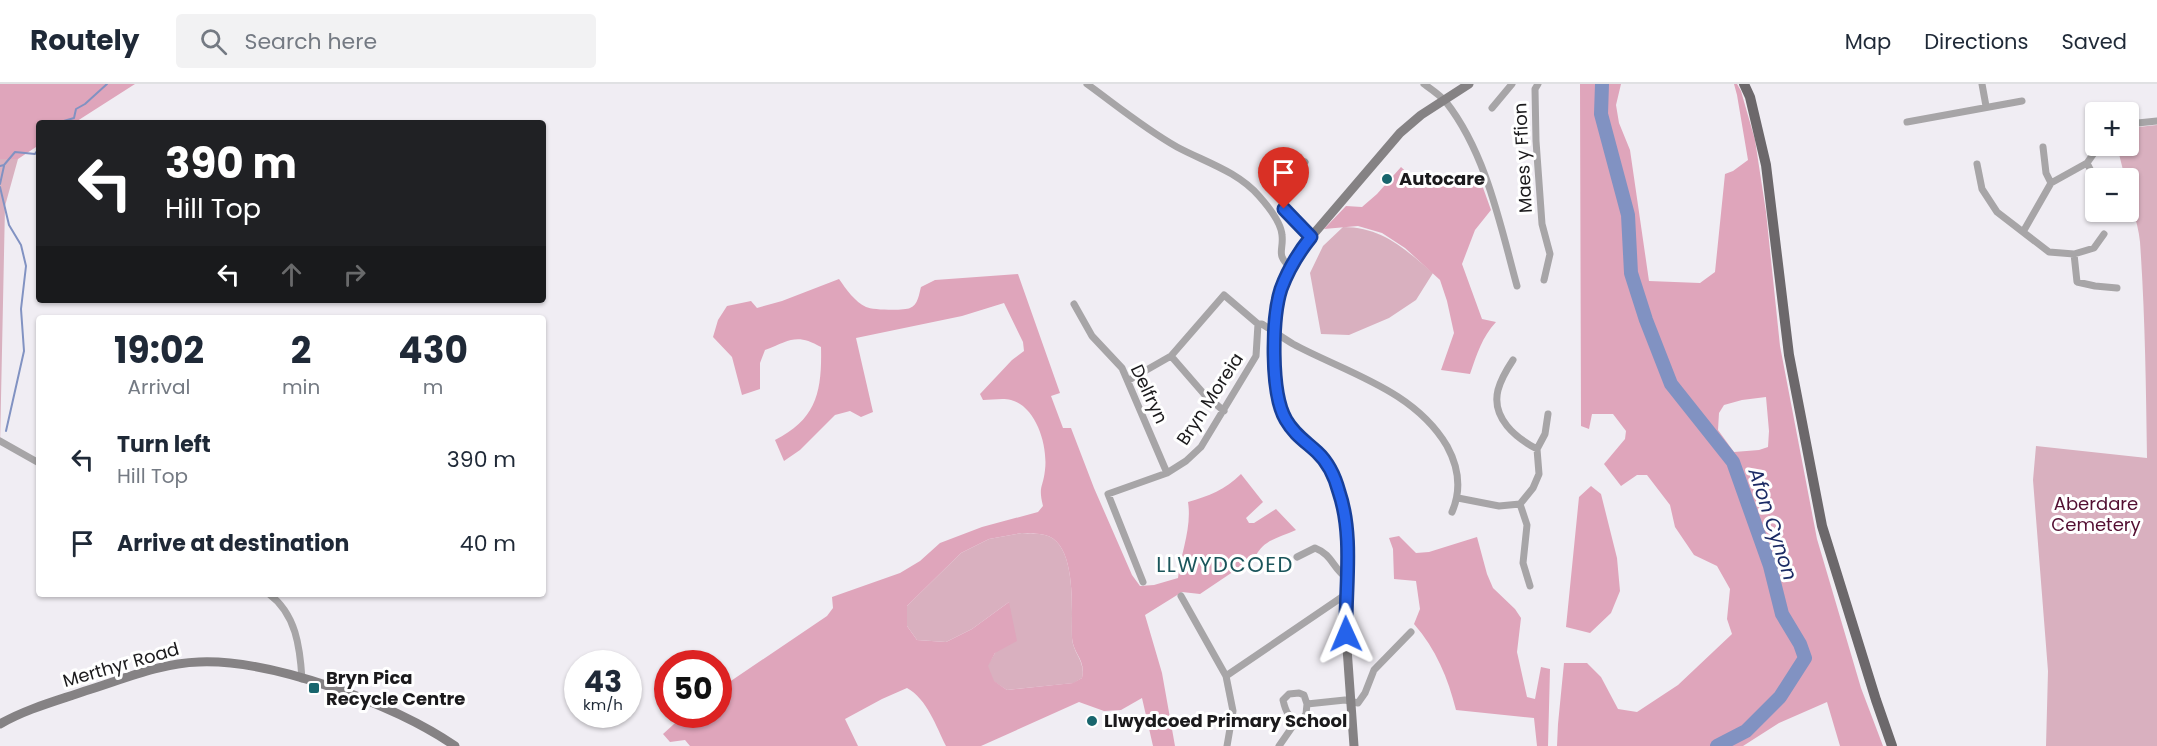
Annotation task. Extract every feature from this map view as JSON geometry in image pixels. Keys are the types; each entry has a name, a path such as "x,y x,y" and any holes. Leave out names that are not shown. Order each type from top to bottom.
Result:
{"main road":[{"path":"1354,746 1345,595 1346,531 1341,496 1333,472 1319,454 1297,436 1284,418 1274,364 1275,332 1281,290 1291,268 1311,237 1400,133 1421,115 1469,84"},
{"path":"1744,84 1750,97 1766,165 1789,355 1822,525 1892,746"},
{"name":"Merthyr Road","path":"0,724 49,703 159,668 194,662 228,663 302,679 380,705 407,717 455,746"}],"street":[{"path":"1087,84 1176,146 1241,178 1260,197 1279,225 1282,235 1282,261 1291,268"},
{"path":"1424,84 1444,100 1457,119 1482,167 1499,217 1516,286"},
{"name":"Maes y Ffion","path":"1492,108 1512,84"},
{"path":"1982,84 1986,106"},
{"name":"Maes y Ffion","path":"1534,86 1542,224 1550,254 1544,280"},
{"path":"1907,122 2022,101"},
{"path":"2139,123 2157,121"},
{"path":"2043,147 2046,173 2051,183"},
{"path":"2023,232 2051,183 2087,163 2092,156"},
{"path":"1305,162 1295,172 1284,209 1311,237"},
{"path":"2087,163 2090,168"},
{"path":"1977,164 1982,189 1997,212 2049,252 2074,254 2094,248 2104,234"},
{"path":"2074,254 2077,282 2117,288"},
{"path":"1129,380 1171,356 1224,295 1258,324 1263,324 1292,343 1395,394 1422,416 1439,433 1456,467 1459,482 1458,498 1452,512"},
{"name":"Delfryn","path":"1074,304 1092,336 1122,368 1129,380 1167,473"},
{"name":"Bryn Moreia","path":"1143,582 1108,494 1167,473 1186,461 1201,447 1256,356 1258,324"},
{"path":"1171,356 1204,394 1224,411"},
{"path":"1513,360 1497,391 1497,402 1510,432 1537,449"},
{"path":"1458,498 1499,506 1520,504 1536,482 1539,466 1537,449 1545,434 1548,414"},
{"path":"0,441 36,461"},
{"path":"1520,504 1527,525 1523,563 1530,586"},
{"path":"1297,557 1314,548 1324,552 1341,574 1347,578"},
{"path":"1226,676 1345,595"},
{"path":"1181,596 1226,676 1233,711 1227,746"},
{"path":"273,597 282,603 294,627 301,659 302,679"},
{"path":"1307,704 1345,700 1358,703 1365,693 1374,670 1411,632"},
{"path":"1299,693 1304,695 1307,704 1306,714 1302,720 1297,720 1292,719 1286,712 1283,700 1289,694 1299,693"},
{"path":"1279,746 1297,720"}],"green space":[{"name":"Aberdare Cemetery","path":"2157,125 2157,746 2046,746 2048,671 2033,480 2036,446 2147,458 2144,322 2140,242 2136,222 2139,222 2139,168 2122,168 2120,156 2139,156 2139,127"},
{"path":"0,159 18,159 5,206 0,447"},
{"path":"1343,227 1357,228 1381,235 1403,248 1433,273 1416,300 1389,318 1349,335 1321,334 1310,273 1323,246"},
{"path":"1022,533 1045,535 1056,541 1068,565 1072,597 1072,638 1083,672 1082,678 1074,683 1007,690 993,681 987,666 995,653 1009,602 972,629 946,642 917,640 907,626 907,606 961,553 989,539"}],"shaded area":[{"path":"0,84 135,84 79,120 36,120 36,147 18,159 0,159"},
{"path":"1580,84 1621,84 1616,105 1619,123 1630,150 1649,281 1700,283 1715,272 1725,174 1748,160 1734,84 1737,84 1755,140 1766,212 1780,346 1817,539 1861,688 1883,746 1840,746 1827,702 1779,723 1743,746 1557,746 1564,663 1587,663 1601,677 1618,709 1637,712 1678,685 1732,634 1727,619 1730,589 1717,566 1694,555 1675,527 1670,505 1647,475 1637,475 1621,486 1604,464 1625,439 1626,431 1613,414 1592,414 1589,429 1581,426","holes":["1766,397 1768,447 1734,452 1718,430 1719,413 1724,405"]},
{"path":"1401,167 1415,180 1431,179 1459,185 1481,182 1491,210 1475,230 1462,264 1482,319 1496,322 1483,340 1470,374 1441,370 1454,333 1440,280 1405,248 1382,233 1358,226 1324,229 1346,206 1362,207"},
{"path":"1018,274 1060,393 1051,396 1063,428 1071,428 1094,488 1132,575 1140,586 1154,585 1178,578 1187,531 1188,502 1216,492 1241,474 1263,502 1246,518 1249,523 1254,523 1276,509 1296,530 1267,543 1255,557 1200,594 1182,592 1145,615 1162,673 1175,746 1153,746 1142,698 1121,710 1104,711 1079,702 981,746 946,746 925,706 907,688 845,719 858,746 690,746 685,740 670,742 663,734 670,728 732,728 732,680 827,616 833,608 832,597 900,573 920,561 940,543 982,527 1038,512 1043,506 1041,491 1045,470 1045,450 1034,419 1020,404 1008,399 983,400 980,394 1012,360 1024,351 1023,342 1004,303 962,316 856,338 873,412 861,417 850,411 835,415 800,450 784,461 775,440 800,423 814,402 820,377 821,347 799,339 765,350 760,363 760,389 742,395 732,357 713,337 718,320 727,306 751,301 757,308 839,279 854,299 869,308 895,310 913,307 921,287 935,280","holes":["1022,533 1039,534 1056,541 1068,565 1072,597 1072,638 1081,661 1082,678 1073,683 1007,690 994,681 988,666 995,653 1017,641 1009,602 972,629 946,642 917,640 907,626 907,606 961,553 989,539"]},
{"path":"1591,486 1601,494 1617,558 1620,591 1611,613 1590,633 1566,627 1579,497"},
{"path":"1399,536 1416,553 1429,552 1477,537 1493,588 1521,618 1517,652 1527,697 1535,699 1541,667 1550,669 1548,746 1537,746 1534,718 1456,710 1440,664 1429,643 1414,624 1420,609 1416,581 1394,579 1393,549 1389,538"}],"waterway":[{"path":"67,120 74,118 76,109 107,84"},
{"name":"Afon Cynon","path":"1602,84 1601,114 1628,215 1631,273 1646,320 1671,384 1733,462 1770,566 1782,614 1800,644 1805,658 1780,697 1746,731 1717,746"},
{"path":"0,166 4,165 15,152 36,152"},
{"path":"0,184 4,166"},
{"path":"0,187 9,225 21,245 26,266 21,309 24,351 6,431"}],"place":[{"name":"Autocare","path":"1387,179"},
{"name":"Bryn Pica Recycle Centre","path":"314,688"},
{"name":"Llwydcoed Primary School","path":"1092,721"}],"district":[{"name":"LLWYDCOED","path":"1225,565"}],"route":[{"path":"1284,209 1311,237 1291,268 1281,290 1276,320 1274,364 1284,418 1297,436 1319,454 1333,472 1341,496 1346,531 1346,634"}]}
